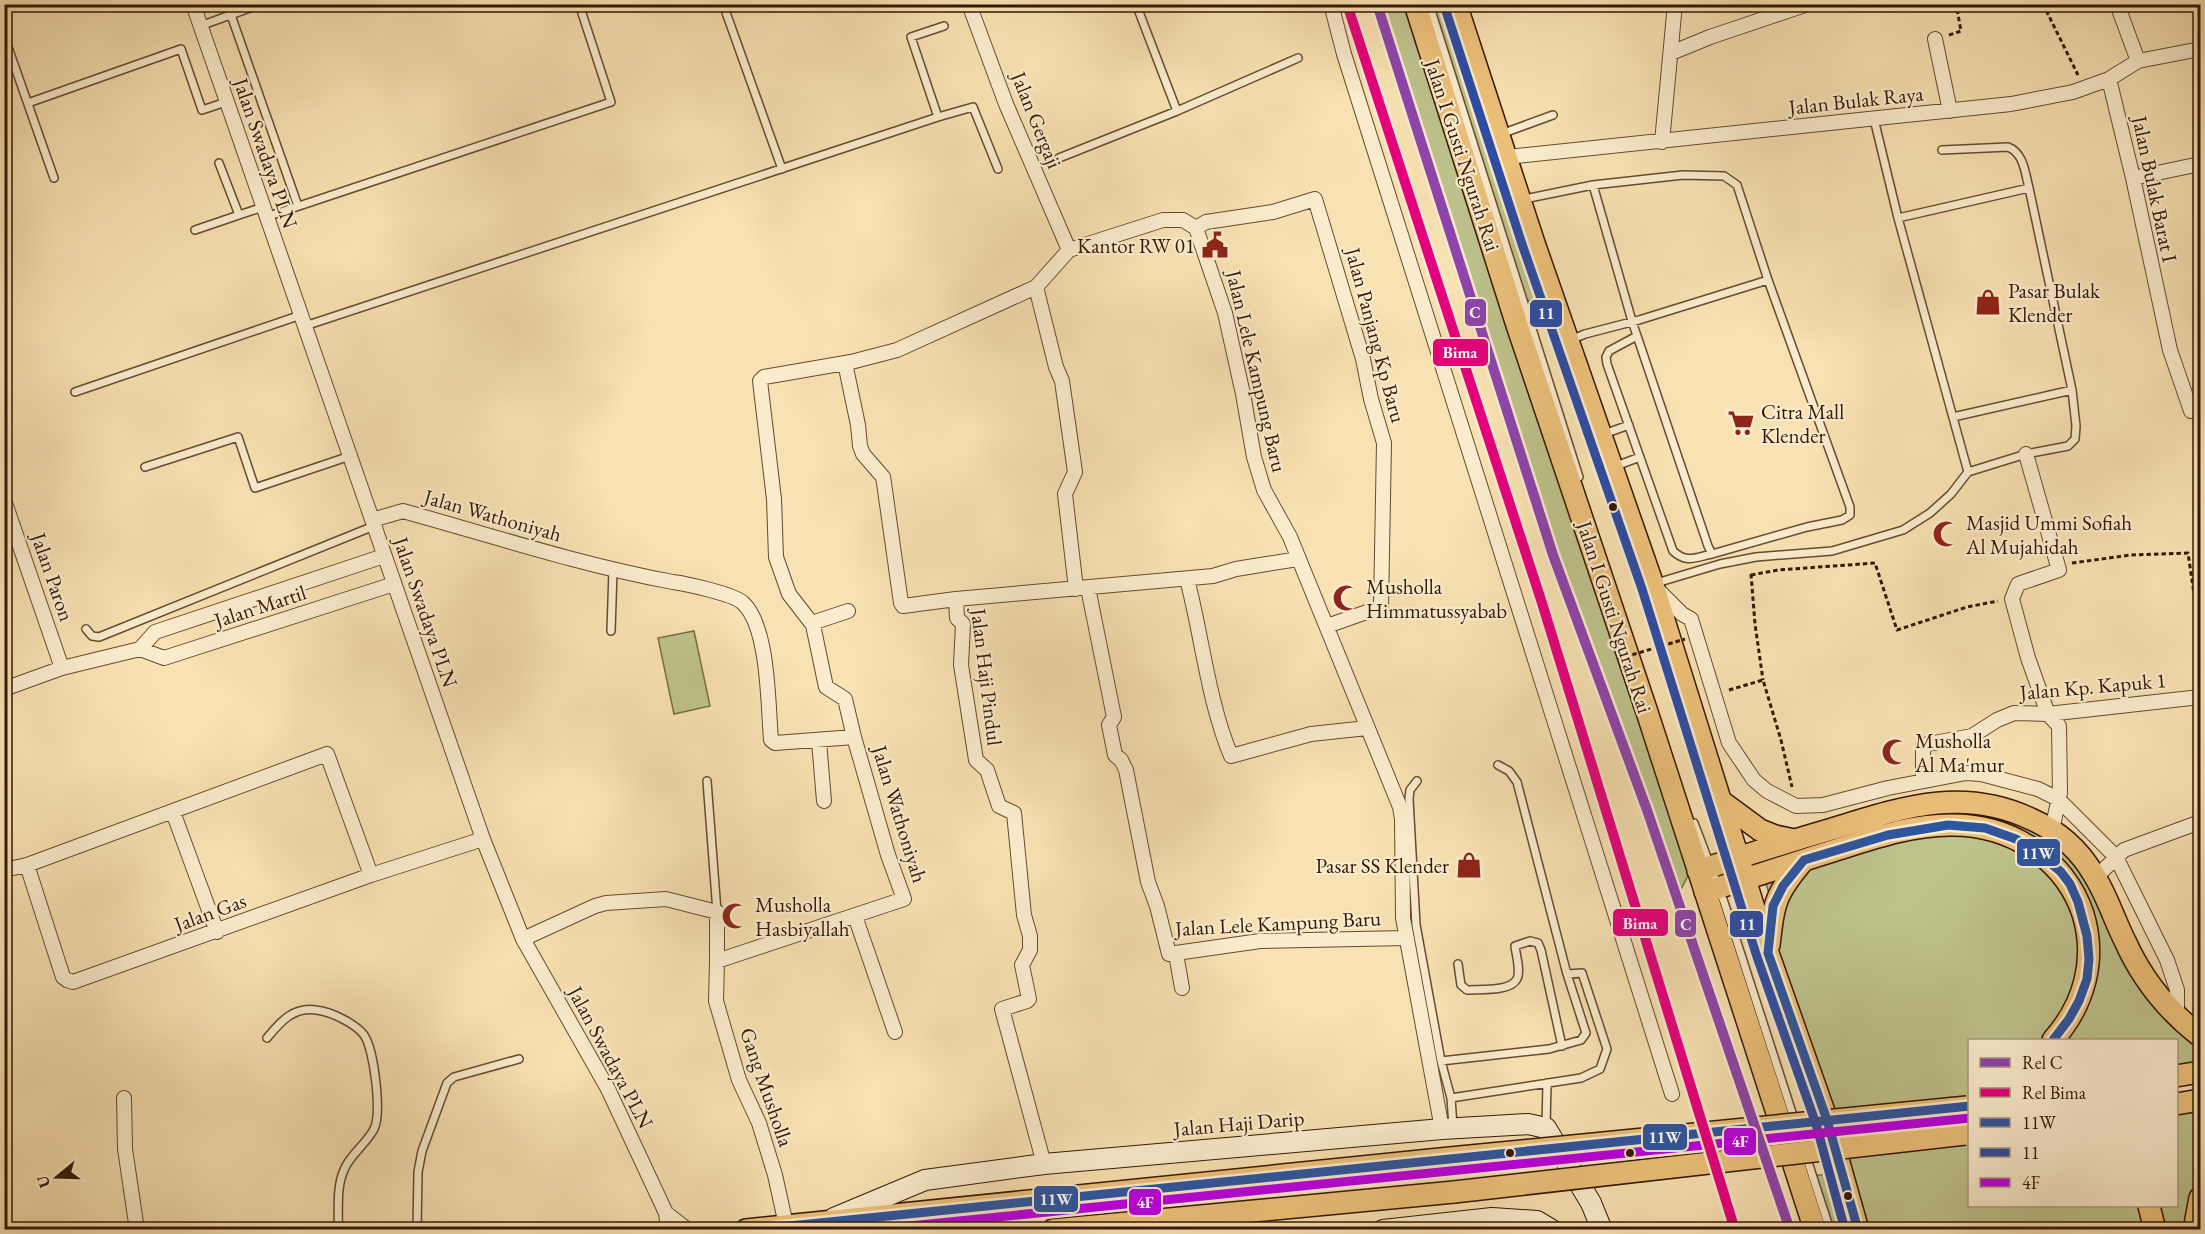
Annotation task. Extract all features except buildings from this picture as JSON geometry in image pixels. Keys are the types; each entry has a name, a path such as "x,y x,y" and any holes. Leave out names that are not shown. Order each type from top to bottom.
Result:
{"main road":[{"name":"Jalan I Gusti Ngurah Rai","path":"1415,4 1516,322 1712,890 1815,1230"},
{"name":"Jalan I Gusti Ngurah Rai","path":"1456,4 1569,341 1613,466 1658,583 1768,953 1827,1120 1858,1230"},
{"path":"1704,869 1896,810 1946,801 1976,802 2008,809 2052,830 2081,854 2096,878 2132,956 2151,986 2177,1017 2200,1036"},
{"path":"1722,802 1760,830 1795,840"},
{"path":"1712,890 1888,835 1948,825 1985,828 2016,839 2036,850 2061,872 2078,902 2087,936 2089,959 2087,979 2079,1001 2054,1039"},
{"path":"1768,953 1773,906 1783,886 1804,860"},
{"path":"2178,1076 2200,1072"},
{"path":"2178,1104 2200,1100"},
{"path":"746,1230 1968,1107"},
{"name":"Jalan Haji Darip","path":"829,1220 925,1180 1044,1164 1448,1129 1528,1124 1546,1128"},
{"path":"1546,1128 1591,1203 1602,1230"},
{"path":"1053,1230 1454,1192 1967,1134"},
{"path":"2194,1230 2200,1198"},
{"path":"2149,1207 2155,1230"},
{"path":"1383,1230 1492,1218 1537,1221 1552,1230"}],"street":[{"name":"Jalan Swadaya PLN","path":"193,4 483,839 523,939 608,1089 666,1214 668,1230"},
{"name":"Jalan Gergaji","path":"969,4 1006,104 1069,250"},
{"path":"1330,4 1672,1094"},
{"path":"1662,142 1675,4"},
{"path":"1671,53 1710,37 1808,4"},
{"path":"2117,4 2138,61"},
{"path":"1935,39 1950,111"},
{"name":"Jalan Bulak Raya","path":"1507,157 2012,104 2084,88 2109,79 2138,61 2200,49"},
{"name":"Jalan Bulak Barat I","path":"2109,79 2133,178 2169,350 2191,411"},
{"path":"2133,178 2200,164"},
{"name":"Jalan Panjang Kp Baru","path":"1196,228 1206,222 1273,212 1315,200 1363,359 1371,399 1384,443 1381,608 1327,626"},
{"path":"854,737 845,699 826,687 812,623 789,594 776,557 774,499 759,384 764,377 845,363 897,350 1036,287 1069,250 1163,220 1183,220 1196,228"},
{"name":"Jalan Lele Kampung Baru","path":"1196,228 1225,313 1258,473 1264,490 1290,537 1400,807 1403,918 1448,1129"},
{"name":"Jalan Lele Kampung Baru","path":"1036,287 1056,367 1062,381 1076,472 1065,494 1082,589 1114,717 1109,725 1114,750 1126,770 1148,882 1157,906 1169,954 1260,941 1407,938"},
{"name":"Jalan Haji Pindul","path":"845,363 862,450 883,477 901,603 903,606 956,599 957,618 963,624 960,659 976,760 987,770 999,806 1014,813 1024,915 1030,936 1030,950 1022,965 1029,999 1002,1009 1044,1164"},
{"path":"2026,454 2059,570 2018,584 2012,599 2028,658 2048,714 2059,726 2058,799 2052,830"},
{"name":"Jalan Paron","path":"4,500 62,668"},
{"name":"Jalan Wathoniyah","path":"373,523 403,511 614,571 693,585 743,602 761,640 771,705 771,740 774,743 854,737 888,855 904,898 717,961"},
{"name":"Jalan Martil","path":"140,650 156,632 384,556"},
{"path":"956,599 1213,576 1236,569 1298,558"},
{"path":"1187,579 1217,712 1231,756 1311,734 1367,728"},
{"path":"1658,583 1682,614 1691,620 1728,743 1754,780 1767,791 1796,806 1822,805 1923,780 1966,773 1981,774 2038,789 2058,799 2116,857 2168,960 2177,990 2177,1017"},
{"name":"Jalan Martil","path":"4,688 62,668 140,650 165,658 394,584"},
{"path":"812,623 848,611"},
{"name":"Jalan Kp. Kapuk 1","path":"1923,780 1923,745 1972,736 1997,720 2014,713 2048,714 2200,697"},
{"path":"819,741 824,801"},
{"path":"4,870 27,865 327,754 371,875"},
{"path":"1888,788 1896,810"},
{"path":"173,812 217,932"},
{"path":"2096,878 2124,850 2200,822"},
{"path":"2200,827 2200,836"},
{"name":"Jalan Gas","path":"27,865 60,970 67,980 73,982 371,875 483,839"},
{"path":"523,939 606,903 666,899 717,912 717,961"},
{"path":"855,916 895,1032"},
{"path":"1176,954 1182,988"},
{"name":"Gang Musholla","path":"717,961 716,1001 739,1080 759,1123 786,1225"},
{"path":"124,1098 125,1149 137,1230"},
{"name":"Jalan Swadaya PLN","path":"666,1214 688,1230"}],"lane":[{"path":"200,26 261,4"},
{"path":"195,230 239,215 298,206 612,102 579,4"},
{"path":"723,4 782,169"},
{"path":"1136,4 1177,111"},
{"path":"1429,4 1580,480"},
{"path":"231,15 298,206"},
{"path":"938,117 911,37 944,26"},
{"path":"4,36 54,178"},
{"path":"28,103 181,49 202,110 226,102"},
{"path":"1059,158 1177,111 1298,58"},
{"path":"75,392 973,107 998,170"},
{"path":"1499,135 1553,116"},
{"path":"1874,119 1898,218 1968,472"},
{"path":"1658,583 1712,566 1748,558 1832,551 1903,530 1930,513 1951,494 1968,472 2026,454 2068,446 2075,440 2076,426 2072,390 2030,188 2020,156 2008,147 1942,150"},
{"path":"219,163 239,215"},
{"path":"1520,200 1593,185 1683,175 1724,176 1737,185 1768,280 1850,507 1850,516 1712,554 1686,560 1680,558 1673,551 1606,357 1609,351 1637,336"},
{"path":"1593,185 1632,321 1712,554"},
{"path":"1898,218 2030,188"},
{"path":"1569,341 1585,334 1768,280"},
{"path":"1953,417 2072,390"},
{"path":"1602,434 1629,425"},
{"path":"145,467 238,437 255,488 350,456"},
{"path":"1613,466 1640,457"},
{"path":"86,629 92,636 99,637 373,523"},
{"path":"611,631 614,571"},
{"path":"1441,1061 1562,1046 1581,1040 1586,1033 1567,974 1517,782 1509,771 1498,765"},
{"path":"707,781 717,912"},
{"path":"1417,781 1410,790 1409,799 1416,925 1441,1061 1451,1098 1448,1129"},
{"path":"1690,811 1704,869"},
{"path":"1712,890 1830,1230"},
{"path":"1458,964 1461,985 1467,990 1506,987 1516,981 1518,976 1515,946 1530,941 1538,943 1542,950 1562,1046"},
{"path":"1451,1098 1581,1078 1600,1069 1607,1049 1582,973 1567,974"},
{"path":"267,1038 283,1018 302,1009 319,1010 356,1026 366,1038 378,1093 375,1128 344,1169 338,1230"},
{"path":"417,1230 418,1172 422,1151 447,1083 453,1077 519,1059"},
{"path":"1546,1128 1547,1083"}],"path":[{"path":"1935,39 1961,32 1956,4"},
{"path":"2043,4 2084,88"},
{"path":"2059,570 2080,561 2131,555 2188,554 2200,635"},
{"path":"1748,558 1763,680 1781,740 1796,806"},
{"path":"1751,575 1778,570 1875,563 1897,630 1967,607 2012,599"},
{"path":"1618,659 1685,639"},
{"path":"1713,694 1763,680"}],"green space":[{"path":"1378,5 1415,5 1635,712 1646,709 1695,862 1677,897 1595,667 1482,334"},
{"path":"1429,5 1456,5 1552,294 1524,302"},
{"path":"694,631 710,706 674,714 658,638"},
{"path":"1946,801 2061,836 2117,924 2200,1036 2200,1072 2178,1076 2178,1039 1968,1039 1968,1106 1827,1120 1768,953 1771,900 1756,851"},
{"path":"2200,1100 2200,1198 2194,1229 1830,1229 1812,1176 1842,1172 1835,1149 1968,1133 1968,1207 2178,1207 2178,1104"}],"rail line":[{"name":"Bima","path":"1347,4 1542,603 1735,1230"},
{"name":"C","path":"1377,4 1553,555 1647,810 1790,1230"}],"transit line":[{"name":"11","path":"1445,8 1523,247 1642,589 1757,957 1816,1124 1845,1230"},
{"name":"11W","path":"1858,1230 1827,1120 1768,953 1773,906 1783,886 1804,860 1888,835 1948,825 1985,828 2016,839 2035,850 2061,872 2070,884 2078,902 2087,936 2089,959 2087,979 2079,1001 2054,1039"},
{"name":"11W","path":"751,1230 1968,1106"},
{"name":"4F","path":"870,1230 1968,1118"}],"place":[{"name":"Kantor RW 01","path":"1215,245"},
{"name":"Pasar Bulak Klender","path":"1988,302"},
{"name":"Citra Mall Klender","path":"1741,423"},
{"name":"Masjid Ummi Sofiah Al Mujahidah","path":"1946,534"},
{"name":"Musholla Himmatussyabab","path":"1346,598"},
{"name":"Musholla Al Ma'mur","path":"1895,752"},
{"name":"Pasar SS Klender","path":"1469,865"},
{"name":"Musholla Hasbiyallah","path":"735,916"}]}
